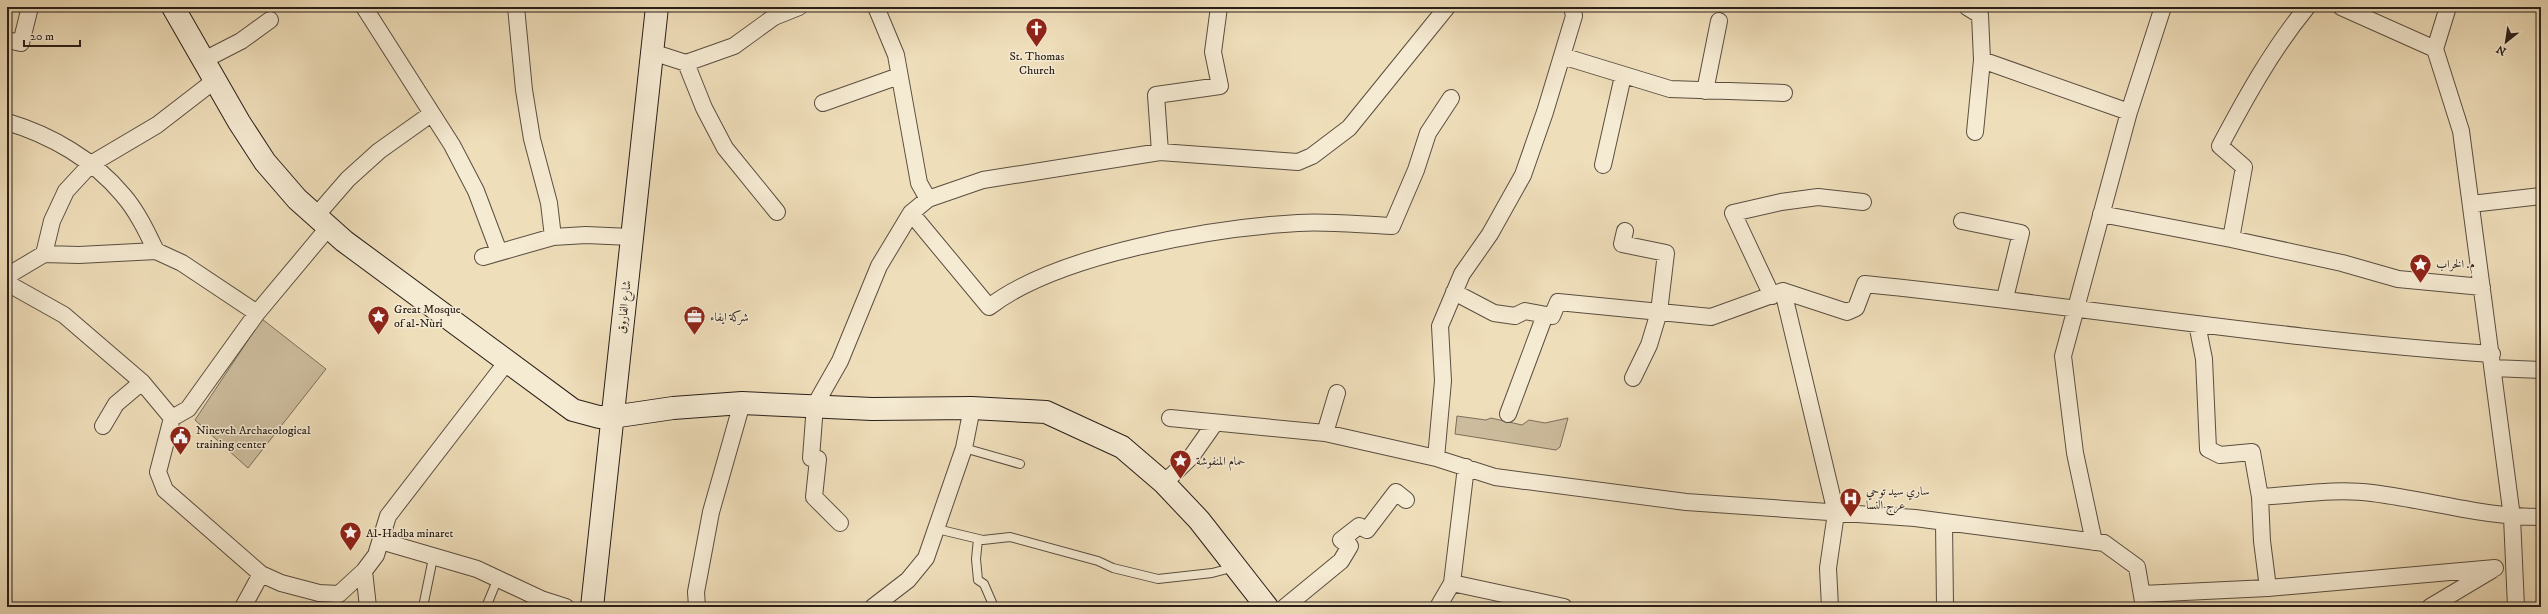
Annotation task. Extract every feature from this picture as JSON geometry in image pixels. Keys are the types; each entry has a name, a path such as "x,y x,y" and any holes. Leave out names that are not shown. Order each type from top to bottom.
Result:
{"main road":[{"path":"173,7 202,61 265,162 321,222 506,363 573,410 599,417 612,417 672,408 742,403 815,405 872,409 972,408 1046,412 1122,447 1164,483 1199,520 1268,607"},
{"name":"شارع الفاروق","path":"592,607 657,7"}],"street":[{"path":"7,40 21,43 30,7"},
{"path":"364,7 452,145 476,191 499,252"},
{"path":"516,7 524,90 532,139 546,190 553,237"},
{"path":"652,52 686,64 734,46 774,17 799,7"},
{"path":"876,7 896,54 919,183 928,199"},
{"path":"1160,152 1156,95 1220,86 1212,52 1219,7"},
{"path":"840,523 814,497 818,459 811,458 815,405 840,361 871,280 911,213 928,199 983,180 1160,152 1298,162 1312,156 1349,128 1447,7"},
{"path":"1436,458 1443,381 1440,326 1454,292 1490,234 1523,175 1574,16 1572,7"},
{"path":"1967,7 1980,15 1982,60 1975,132"},
{"path":"2094,542 2075,453 2063,356 2129,112 2163,7"},
{"path":"2232,239 2244,167 2220,146 2246,96 2284,35 2307,7"},
{"path":"2341,7 2435,49"},
{"path":"2448,7 2435,49 2460,131 2471,204 2512,517 2516,607"},
{"path":"202,61 241,40 270,20"},
{"path":"1705,90 1719,21"},
{"path":"1562,56 1623,76 1670,89 1784,93"},
{"path":"1982,60 2129,112"},
{"path":"686,64 704,108 725,148 777,212"},
{"path":"823,103 899,76"},
{"path":"1603,165 1623,76"},
{"path":"44,254 52,221 66,191 91,164 157,125 214,81"},
{"path":"911,213 989,307 1007,293 1036,279 1143,246 1233,230 1299,223 1392,226 1416,170 1428,133 1451,98"},
{"path":"431,114 379,150 348,179 321,222 188,409 172,418 158,472 165,490 261,574 281,583 319,593 339,594 364,571 376,555 388,516 506,363"},
{"path":"7,122 44,136 91,164 124,196 156,251"},
{"path":"2471,204 2541,196"},
{"path":"1830,607 1828,568 1836,513 1777,293 1733,213 1781,202 1818,197 1863,202"},
{"path":"2101,214 2232,239 2342,263 2398,279 2482,287"},
{"path":"1962,222 2021,233 2005,298"},
{"path":"1625,231 1622,244 1666,253 1658,312 1649,345 1633,378"},
{"path":"483,256 553,237 586,235 631,237"},
{"path":"7,276 44,254 79,255 156,251 182,263 257,313"},
{"path":"7,283 64,315 142,382 172,418"},
{"path":"1454,292 1494,313 1515,316 1525,311 1552,316 1558,302 1710,317 1777,293 1848,312 1856,308 1861,290 1865,284 2005,298 2197,324 2421,349 2541,370"},
{"path":"1508,414 1545,315"},
{"path":"2197,324 2204,359 2208,448 2220,455 2252,452 2260,497 2262,541 2268,588"},
{"path":"103,426 116,404 142,382"},
{"path":"1325,433 1337,393"},
{"path":"697,607 696,592 711,512 742,403"},
{"path":"873,607 908,580 926,558 937,530 938,518 964,448 972,408"},
{"path":"1170,418 1325,433 1436,458 1495,477 1686,502 1944,522 2104,543 2138,567 2143,600 2495,568"},
{"path":"1164,483 1191,457 1215,423"},
{"path":"1438,607 1452,583 1466,467"},
{"path":"1285,607 1342,561 1350,546 1341,540 1359,526 1367,530 1396,492 1406,500"},
{"path":"2260,497 2370,493 2512,517 2541,517"},
{"path":"1944,522 1945,607"},
{"path":"381,541 434,558 477,569 541,599 566,607"},
{"path":"2434,606 2495,568 2515,558"},
{"path":"364,571 368,607"},
{"path":"243,607 261,574"},
{"path":"1452,583 1564,607"}],"lane":[{"path":"964,448 1020,464"},
{"path":"937,530 978,539 1010,537 1098,561 1113,568 1158,579 1212,574 1237,567"},
{"path":"978,539 976,559 978,580 984,584 994,607"},
{"path":"423,607 434,558"},
{"path":"486,607 498,578"}],"shaded area":[{"path":"262,319 326,369 248,468 195,420"},
{"path":"1457,416 1486,420 1491,418 1522,425 1529,420 1545,423 1568,418 1560,447 1556,450 1455,434"}],"place":[{"name":"St. Thomas Church","path":"1037,48"},
{"name":"م. الخراب","path":"2420,284"},
{"name":"Great Mosque of al-Nuri","path":"378,336"},
{"name":"شركة ايفاء","path":"695,336"},
{"name":"Nineveh Archaeological training center","path":"181,456"},
{"name":"حمام المنفوشة","path":"1180,480"},
{"name":"ساري سيد توحي عرج النسا","path":"1850,518"},
{"name":"Al-Hadba minaret","path":"350,552"}]}
